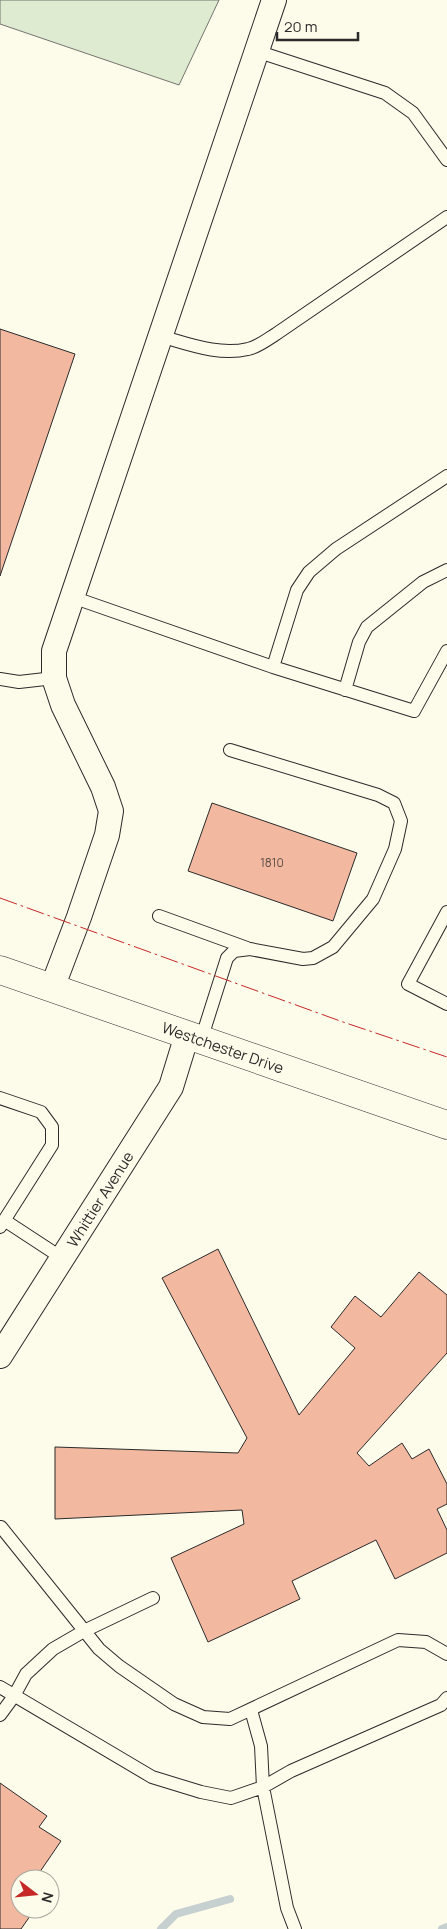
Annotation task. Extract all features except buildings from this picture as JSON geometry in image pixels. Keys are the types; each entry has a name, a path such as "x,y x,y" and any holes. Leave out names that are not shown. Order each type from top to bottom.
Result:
{"main road":[{"name":"Westchester Drive","path":"0,970 447,1125"}],"street":[{"path":"52,988 80,917 107,834 111,811 103,787 63,705 54,678 54,651 274,0"},
{"name":"Whittier Avenue","path":"0,1356 171,1087 194,1037"}],"lane":[{"path":"256,52 385,93 413,114 447,160"},
{"path":"160,336 210,349 229,351 250,349 276,334 447,217"},
{"path":"273,667 297,590 308,572 336,549 447,476"},
{"path":"345,690 359,642 367,627 423,582 447,570"},
{"path":"72,597 273,667 414,712 447,651"},
{"path":"0,679 19,682 54,678"},
{"path":"159,916 250,948 303,959 314,958 333,947 373,899 395,849 400,821 394,803 378,795 230,750"},
{"path":"447,912 408,984 447,1004"},
{"path":"194,1037 227,958 234,950 250,948"},
{"path":"0,1098 40,1112 52,1127 52,1145 2,1223 62,1258"},
{"path":"1,1527 99,1649 119,1666 174,1704 203,1717 230,1719 398,1640 426,1642 447,1654"},
{"path":"0,1715 14,1696 26,1674 53,1649 84,1631 153,1598"},
{"path":"0,1687 152,1776 201,1792 231,1798 263,1787 291,1771 441,1705 447,1698"},
{"path":"251,1710 261,1746 263,1787 288,1908 295,1929"}],"green space":[{"path":"0,0 219,0 179,85 0,24"}],"waterway":[{"path":"161,1929 176,1914 230,1899"},
{"path":"442,1929 447,1927"}],"power":[{"path":"0,898 343,1022 447,1057"}]}
